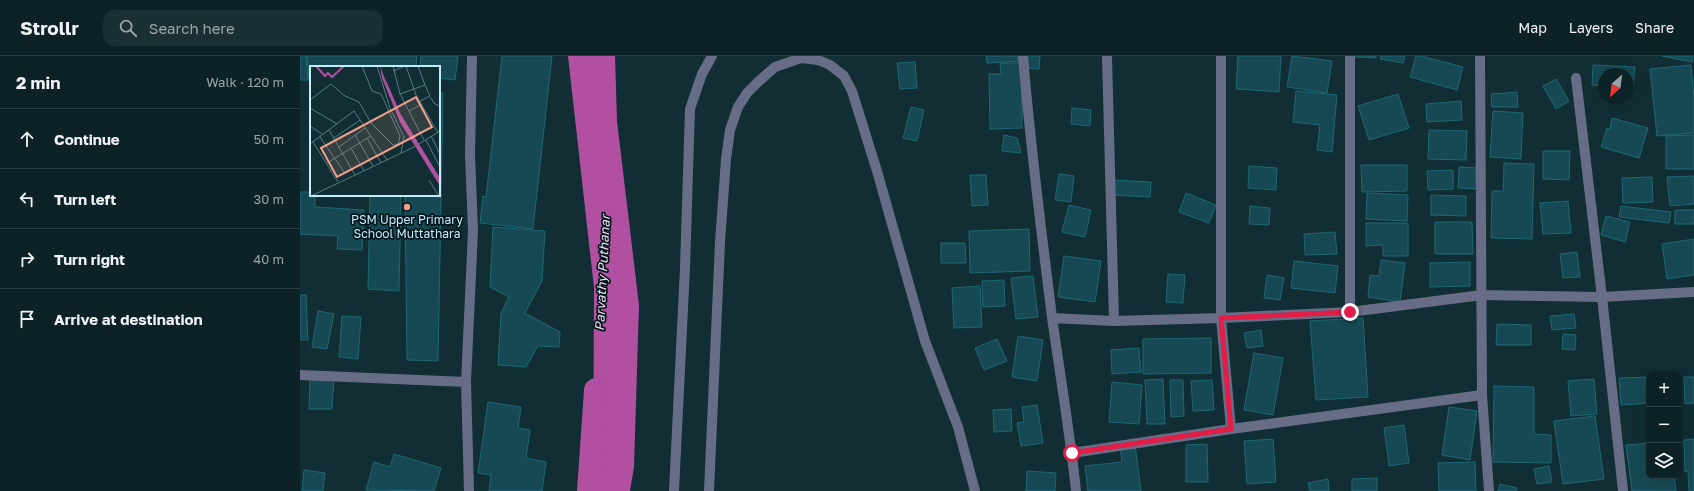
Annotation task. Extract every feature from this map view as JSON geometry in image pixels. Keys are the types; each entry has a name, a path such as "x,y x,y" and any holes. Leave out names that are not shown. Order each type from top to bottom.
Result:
{"street":[{"path":"469,491 466,382 473,231 470,154 472,56"},
{"path":"674,491 690,109 702,74 712,56"},
{"path":"1023,56 1029,132 1052,318 1072,453 1076,491"},
{"path":"1107,56 1114,322"},
{"path":"1221,56 1221,318 1231,429"},
{"path":"1350,56 1350,312"},
{"path":"1480,56 1482,395 1490,491"},
{"path":"709,491 721,235 726,158 730,130 738,107 747,93 775,67 801,58 818,60 834,67 844,76 852,91 877,171 925,341 958,427 975,491"},
{"path":"1576,78 1623,491"},
{"path":"1052,318 1114,322 1221,318 1350,312 1482,295 1602,297 1694,292"},
{"path":"300,375 466,382"},
{"path":"1072,453 1231,429 1482,395"}],"water":[{"path":"568,56 615,56 617,121 639,305 634,467 630,491 593,491 594,288"}],"building":[{"path":"300,56 306,56 308,80 300,80"},
{"path":"307,56 417,56 416,66 310,66 309,81"},
{"path":"421,56 458,56 455,80 440,78 440,66 420,66"},
{"path":"502,56 552,56 533,229 480,223 483,196 486,197"},
{"path":"986,56 1018,56 1018,61 987,63"},
{"path":"1028,56 1040,56 1039,69 1027,68"},
{"path":"1238,56 1281,56 1279,92 1236,89"},
{"path":"1292,56 1332,61 1327,93 1287,87"},
{"path":"1376,56 1376,58 1355,57"},
{"path":"1381,56 1405,56 1403,63 1380,59"},
{"path":"1416,56 1463,67 1457,90 1410,77"},
{"path":"1662,56 1693,56 1692,62"},
{"path":"915,62 917,88 900,89 897,63"},
{"path":"1000,63 1022,63 1022,128 990,129 989,74 1001,74"},
{"path":"1593,65 1635,67 1634,78 1634,68 1598,68 1598,86 1592,85"},
{"path":"1691,65 1694,98 1694,133 1657,136 1650,69"},
{"path":"1556,79 1569,101 1556,109 1543,86"},
{"path":"1296,91 1337,95 1332,152 1317,150 1320,125 1293,122"},
{"path":"1517,92 1518,107 1492,107 1491,94"},
{"path":"440,93 443,93 438,361 407,360 405,196 440,196"},
{"path":"1398,94 1409,128 1369,140 1358,106"},
{"path":"1461,101 1462,120 1427,122 1426,104"},
{"path":"911,107 924,110 917,141 903,138"},
{"path":"1072,108 1091,110 1090,126 1071,124"},
{"path":"1493,111 1523,113 1521,159 1490,157"},
{"path":"1612,118 1648,128 1639,158 1601,147 1607,128 1610,129"},
{"path":"1429,130 1467,131 1466,160 1428,159"},
{"path":"1004,135 1017,138 1021,153 1002,151"},
{"path":"1694,135 1694,169 1666,169 1666,136"},
{"path":"1543,151 1570,151 1569,180 1543,179"},
{"path":"1504,163 1534,164 1532,239 1491,238 1492,191 1503,191"},
{"path":"1361,165 1407,165 1407,191 1362,192"},
{"path":"1249,166 1277,168 1276,190 1248,188"},
{"path":"1459,167 1478,168 1477,189 1458,188"},
{"path":"1453,170 1453,189 1428,190 1427,171"},
{"path":"1059,174 1074,176 1071,202 1055,200"},
{"path":"970,175 986,175 988,205 972,206"},
{"path":"1694,176 1694,204 1670,206 1667,177"},
{"path":"1652,177 1653,202 1623,203 1622,178"},
{"path":"1112,180 1151,182 1150,197 1112,195"},
{"path":"300,192 310,192 310,196 315,196 315,207 364,210 362,250 337,249 338,236 300,234"},
{"path":"1186,193 1216,205 1209,223 1179,212"},
{"path":"1367,193 1408,195 1407,221 1366,219"},
{"path":"1431,195 1466,196 1466,216 1431,215"},
{"path":"370,196 401,196 399,291 368,289"},
{"path":"1568,201 1571,233 1543,234 1540,203"},
{"path":"1069,205 1091,210 1085,237 1062,232"},
{"path":"1250,206 1270,208 1269,225 1249,224"},
{"path":"1621,206 1671,212 1669,223 1619,217"},
{"path":"1675,210 1694,210 1694,224 1675,224"},
{"path":"1606,216 1630,222 1625,242 1601,235"},
{"path":"1435,222 1472,222 1473,254 1435,254"},
{"path":"1366,223 1408,223 1408,256 1383,256 1383,245 1366,246"},
{"path":"493,227 545,231 542,281 525,313 560,332 559,347 538,346 526,367 498,365 501,313 509,297 490,287"},
{"path":"1029,229 1030,271 970,273 969,231"},
{"path":"1335,232 1337,254 1305,255 1304,234"},
{"path":"1694,239 1694,275 1667,279 1662,244"},
{"path":"941,243 965,243 966,263 941,263"},
{"path":"1577,252 1580,277 1563,278 1560,254"},
{"path":"1064,256 1101,261 1095,302 1058,297"},
{"path":"1381,260 1405,263 1400,302 1368,297 1370,275 1379,276"},
{"path":"1294,261 1338,266 1335,293 1291,288"},
{"path":"1470,262 1470,286 1430,287 1430,263"},
{"path":"1168,274 1185,275 1183,303 1166,302"},
{"path":"1267,275 1284,278 1280,300 1264,298"},
{"path":"1033,276 1038,317 1016,319 1011,278"},
{"path":"1004,280 1005,306 983,307 982,281"},
{"path":"980,286 982,327 954,328 952,288"},
{"path":"300,295 306,295 308,340 300,340"},
{"path":"318,311 334,314 327,349 312,347"},
{"path":"1574,314 1576,328 1552,330 1550,316"},
{"path":"342,316 361,317 358,359 339,357"},
{"path":"1363,318 1368,397 1316,400 1310,321"},
{"path":"1497,324 1531,325 1531,345 1496,345"},
{"path":"1261,330 1263,346 1247,348 1244,333"},
{"path":"1563,334 1576,335 1575,350 1562,349"},
{"path":"1018,336 1043,340 1037,381 1012,377"},
{"path":"1211,338 1211,373 1143,374 1143,339"},
{"path":"997,339 1007,361 984,370 975,348"},
{"path":"1139,348 1141,372 1112,374 1111,350"},
{"path":"1254,353 1283,358 1273,415 1244,410"},
{"path":"1646,377 1646,403 1621,405 1619,378"},
{"path":"1684,377 1694,377 1694,403 1685,404"},
{"path":"310,378 334,379 332,409 309,409"},
{"path":"1163,379 1165,424 1147,424 1145,380"},
{"path":"1594,379 1597,414 1571,416 1568,381"},
{"path":"1170,380 1183,380 1184,416 1171,417"},
{"path":"1212,380 1214,410 1193,411 1191,381"},
{"path":"1112,382 1142,385 1139,424 1109,422"},
{"path":"1494,386 1534,387 1534,434 1551,435 1551,463 1493,462"},
{"path":"488,402 521,407 518,428 530,430 526,458 546,462 542,491 489,491 491,475 478,473"},
{"path":"1037,405 1043,443 1021,446 1017,423 1024,422 1022,407"},
{"path":"1449,407 1477,411 1470,460 1442,455"},
{"path":"1011,409 1012,431 994,432 993,410"},
{"path":"1595,416 1604,479 1563,484 1554,421"},
{"path":"1404,425 1409,463 1389,466 1384,428"},
{"path":"1273,439 1276,482 1247,484 1244,441"},
{"path":"1694,439 1694,491 1689,491 1688,471 1685,472 1684,440"},
{"path":"1646,443 1646,479 1674,479 1676,491 1632,491 1626,445"},
{"path":"1207,444 1208,482 1186,482 1186,445"},
{"path":"1135,445 1141,491 1088,491 1085,466 1122,462 1120,446"},
{"path":"394,454 441,468 434,491 366,490 374,462 390,467"},
{"path":"1475,462 1476,491 1439,491 1438,463"},
{"path":"1549,466 1552,482 1537,484 1534,469"},
{"path":"304,470 325,473 323,491 302,491"},
{"path":"1027,471 1056,473 1055,491 1026,491"},
{"path":"1377,478 1377,491 1352,491 1352,479"},
{"path":"1328,479 1329,491 1310,491 1308,483"},
{"path":"1500,484 1517,488 1516,491 1498,491"}],"waterway":[{"name":"Parvathy Puthanar","path":"589,491 596,390"}],"place":[{"name":"PSM Upper Primary School Muttathara","path":"407,207"}],"route":[{"path":"1072,453 1231,429 1221,318 1350,312"}]}
